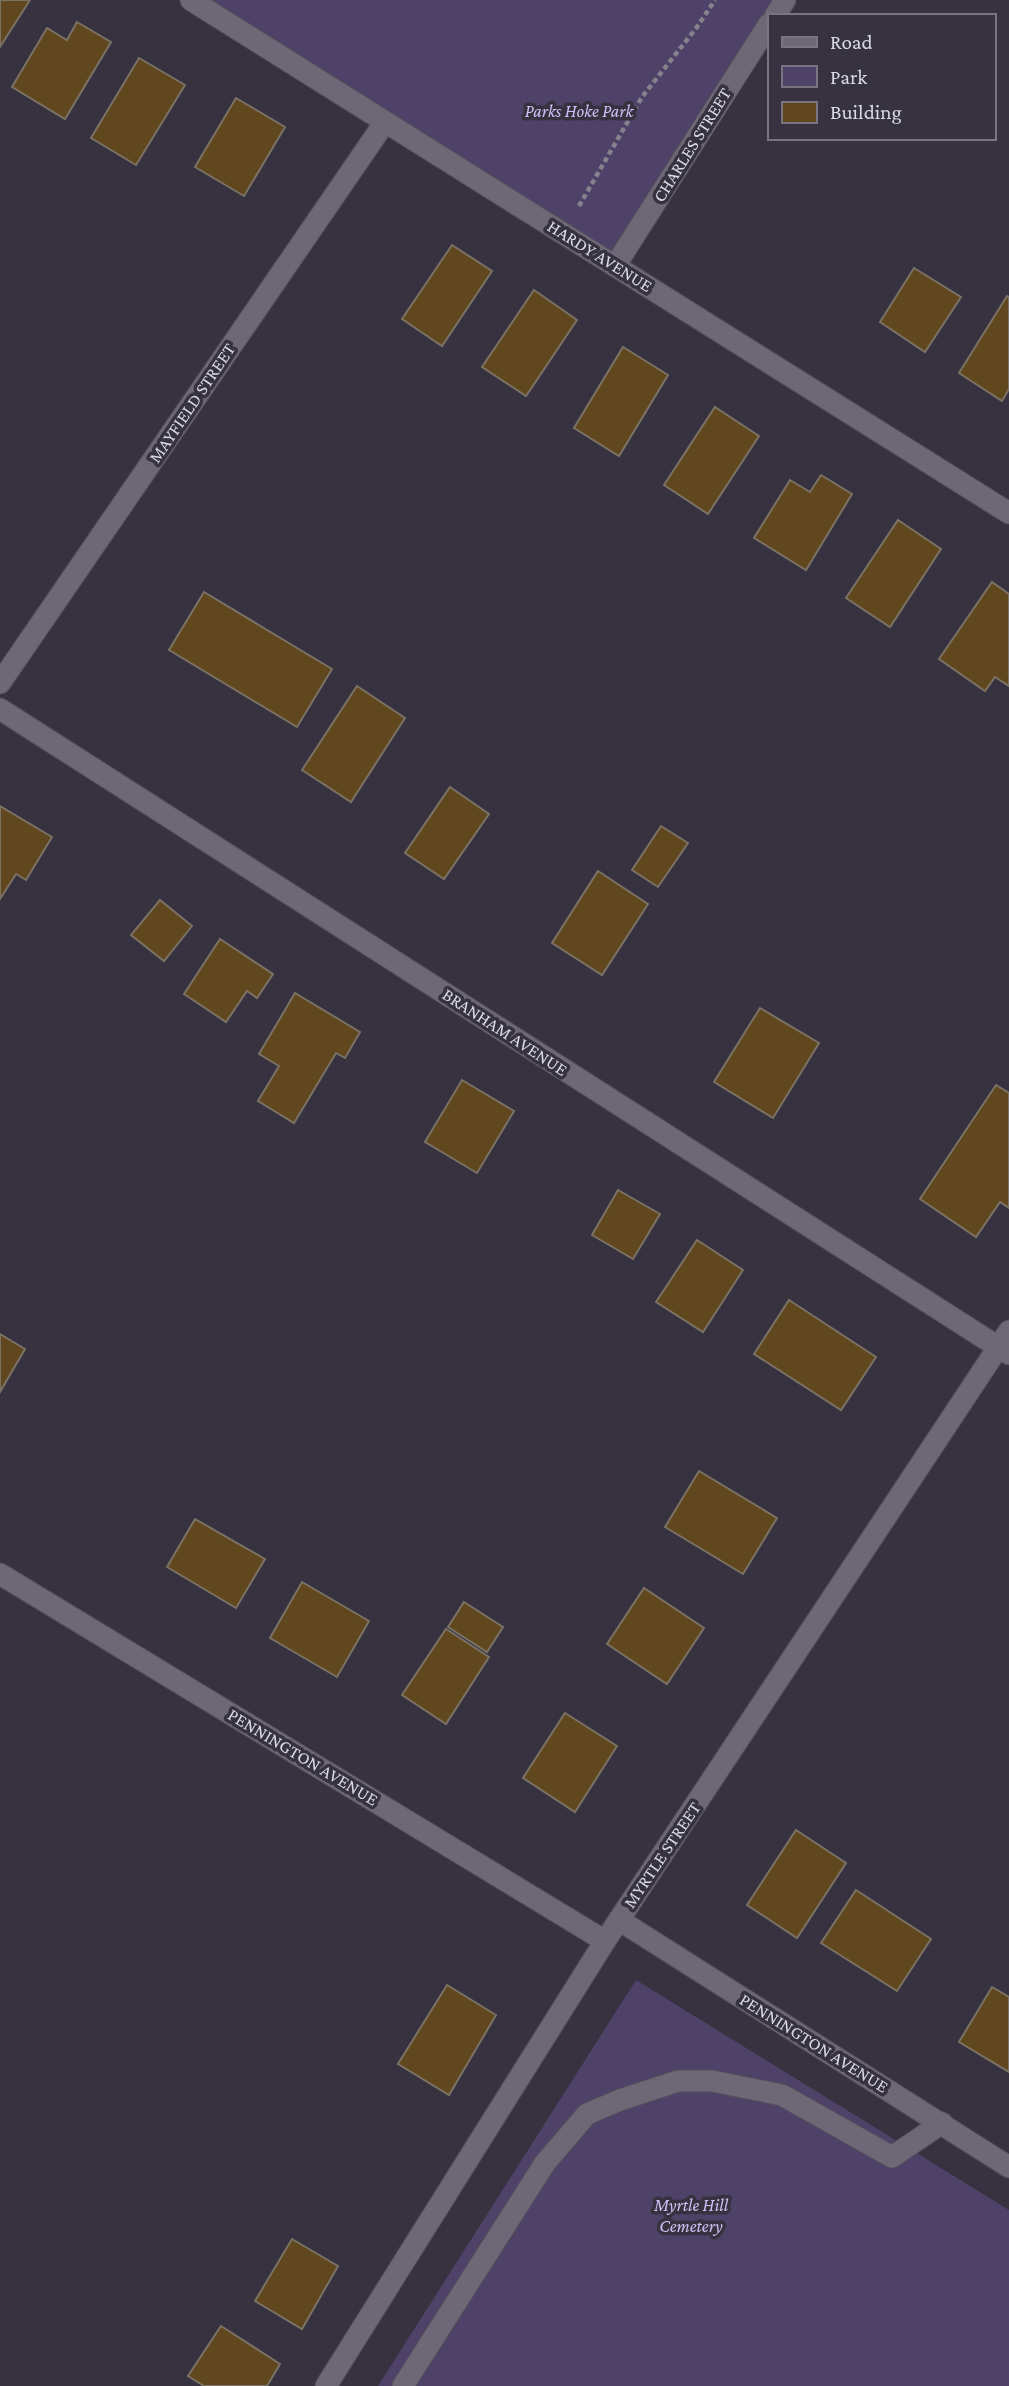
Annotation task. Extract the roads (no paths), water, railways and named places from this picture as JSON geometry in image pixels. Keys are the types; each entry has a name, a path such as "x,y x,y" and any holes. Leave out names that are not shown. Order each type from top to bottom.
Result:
{"street":[{"name":"HARDY AVENUE","path":"191,0 1009,513"},
{"name":"CHARLES STREET","path":"615,266 768,26"},
{"name":"MAYFIELD STREET","path":"0,683 385,122"},
{"name":"BRANHAM AVENUE","path":"0,709 1006,1344"},
{"name":"MYRTLE STREET","path":"326,2386 605,1941 1006,1344"},
{"name":"PENNINGTON AVENUE","path":"0,1574 605,1941"},
{"name":"PENNINGTON AVENUE","path":"619,1920 1009,2167"},
{"path":"403,2386 544,2163 587,2114 678,2081 712,2081 782,2095 892,2157 942,2123"}],"park label":[{"name":"Parks Hoke Park","path":"579,111"},
{"name":"Myrtle Hill Cemetery","path":"691,2215"}]}
